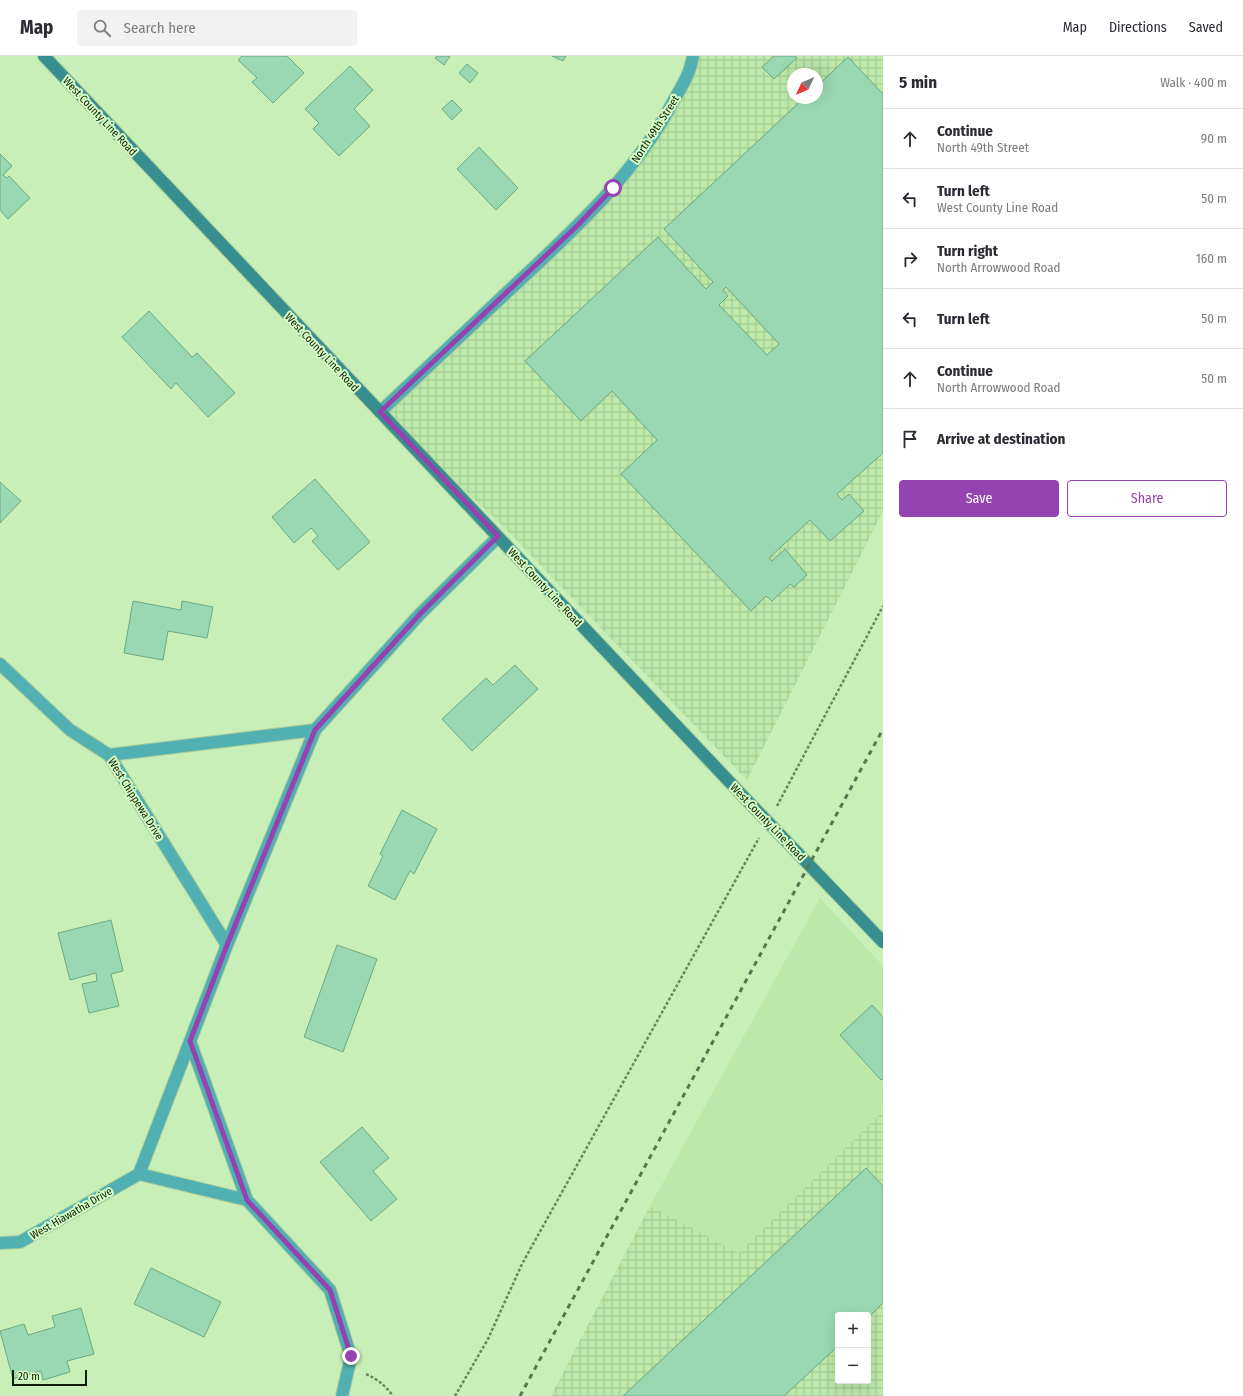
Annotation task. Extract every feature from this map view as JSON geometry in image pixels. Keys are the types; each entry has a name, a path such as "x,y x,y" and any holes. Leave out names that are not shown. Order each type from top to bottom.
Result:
{"street":[{"name":"West County Line Road","path":"44,56 740,793 883,942"},
{"name":"North 49th Street","path":"380,412 577,226 613,188 641,154 668,113 691,70 693,56"},
{"path":"247,1200 139,1174 227,945 315,730 420,614 498,536"},
{"name":"West Chippewa Drive","path":"0,664 70,730 109,755 227,945"},
{"path":"109,755 315,730"},
{"path":"190,1041 247,1200 330,1290 351,1356 342,1396"},
{"name":"West Hiawatha Drive","path":"0,1243 20,1242 139,1174"}],"path":[{"path":"776,808 883,606"},
{"path":"455,1396 488,1339 522,1264 759,838"},
{"path":"348,1369 374,1378 387,1387 393,1396"}],"shaded area":[{"path":"693,56 883,56 883,511 747,780 503,526 380,412 577,226 641,154"},
{"path":"820,898 883,966 883,1111 739,1253 650,1206"},
{"path":"883,1111 883,1396 551,1396 650,1206 739,1253"}],"building":[{"path":"242,56 287,56 304,73 273,103 252,82 257,78 238,60"},
{"path":"437,56 450,56 444,65 435,58"},
{"path":"552,56 566,56 563,61"},
{"path":"774,56 795,56 797,58 774,79 762,67"},
{"path":"848,57 883,94 883,453 837,494 842,500 849,494 864,511 830,541 810,520 769,558 772,561 785,549 807,575 794,587 790,584 772,601 766,596 751,611 621,474 657,440 612,391 581,421 525,361 658,237 706,289 713,282 664,229 798,104 823,104 823,80","holes":["726,287 779,344 767,355 719,305 728,296 723,290"]},
{"path":"467,64 478,73 470,83 459,73"},
{"path":"350,66 373,90 354,109 370,126 339,156 313,129 319,123 305,109"},
{"path":"452,100 462,110 452,120 442,109"},
{"path":"479,147 518,188 496,210 457,169"},
{"path":"0,154 12,166 3,175 7,178 9,176 30,198 8,219 0,210"},
{"path":"149,311 192,357 197,353 235,393 208,417 176,383 171,389 122,337"},
{"path":"315,479 370,542 338,570 312,541 318,536 311,528 294,543 272,517"},
{"path":"0,482 21,501 0,523"},
{"path":"133,601 181,610 182,601 213,607 207,638 168,631 163,660 124,653"},
{"path":"515,665 538,689 472,751 442,719 486,678 493,685"},
{"path":"402,810 437,829 414,874 410,871 395,900 368,886 383,856 380,854"},
{"path":"111,920 123,971 111,974 119,1006 89,1013 82,984 97,981 96,973 70,980 58,933"},
{"path":"337,945 377,959 343,1052 304,1037"},
{"path":"872,1005 883,1017 883,1079 881,1080 840,1035"},
{"path":"362,1127 389,1158 373,1171 397,1199 371,1221 320,1162"},
{"path":"866,1168 883,1186 883,1303 871,1315 871,1312 835,1312 835,1349 784,1396 623,1396"},
{"path":"151,1268 221,1302 204,1337 134,1304"},
{"path":"81,1308 94,1354 67,1361 70,1372 43,1380 41,1371 13,1379 0,1331 24,1324 28,1335 55,1327 52,1316"}],"railway":[{"path":"520,1396 883,729"}],"route":[{"path":"351,1356 330,1290 247,1200 190,1041 227,945 315,730 420,614 498,536 380,412 577,226 613,188"}]}
